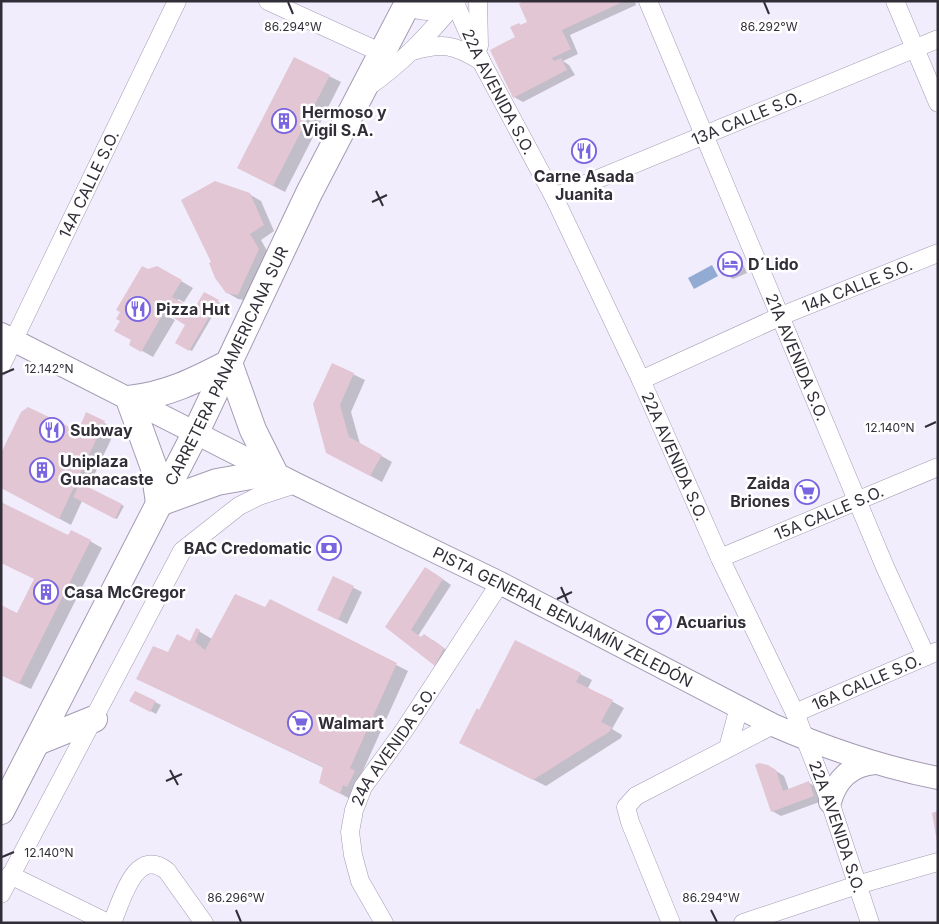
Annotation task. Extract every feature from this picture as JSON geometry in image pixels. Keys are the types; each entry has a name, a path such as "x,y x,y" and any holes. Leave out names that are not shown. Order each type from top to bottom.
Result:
{"highway":[{"name":"CARRETERA PANAMERICANA SUR","path":"1,811 196,432 309,193 407,3"},
{"path":"230,363 253,430 274,472 216,482 159,503 154,468 129,399 176,390 230,363"},
{"path":"37,742 94,719"}],"main road":[{"name":"PISTA GENERAL BENJAMÍN ZELEDÓN","path":"8,337 296,484 500,583 773,725 807,740 875,763 938,778"},
{"path":"830,802 836,786 845,774 858,766 875,763"}],"street":[{"name":"14A CALLE S.O.","path":"1,366 8,337 177,1"},
{"path":"268,1 382,52"},
{"path":"478,1 477,29 481,62"},
{"name":"21A AVENIDA S.O.","path":"648,1 857,501 932,654"},
{"path":"895,1 938,103"},
{"path":"407,3 416,10 432,12 455,2"},
{"path":"362,91 392,71 414,51 455,2"},
{"name":"22A AVENIDA S.O.","path":"455,2 481,62 554,196 642,380 720,558 795,713 830,802 870,923"},
{"name":"13A CALLE S.O.","path":"554,196 938,39"},
{"path":"414,51 445,45 460,48 481,62"},
{"name":"14A CALLE S.O.","path":"642,380 781,316 938,252"},
{"name":"15A CALLE S.O.","path":"720,558 938,467"},
{"path":"1,894 182,552 239,506 260,496 296,484"},
{"name":"24A AVENIDA S.O.","path":"384,923 360,881 353,855 350,832 354,810 363,787 405,729 500,583"},
{"name":"16A CALLE S.O.","path":"795,713 932,654"},
{"path":"728,748 739,708"},
{"path":"671,923 630,822 626,807 636,796 773,725"},
{"path":"112,923 135,873 142,866 150,862 159,864 167,871 204,923"},
{"path":"743,923 857,885 938,862"},
{"path":"10,875 108,923"}],"water":[{"path":"712,265 718,276 694,289 688,278"}],"building":[{"path":"523,1 625,1 562,30 571,49 552,58 554,61 561,58 567,70 513,98 490,50 515,37 510,27 527,22 519,4"},
{"name":"Hermoso y Vigil S.A.","path":"294,57 330,75 273,186 237,168"},
{"path":"215,181 250,193 264,225 250,234 259,249 238,295 226,293 215,278 209,263 211,262 181,200"},
{"name":"D´Lido","path":"734,251 743,269 727,277 718,258"},
{"name":"Pizza Hut","path":"142,266 148,269 157,266 182,280 172,297 194,309 204,292 219,300 189,351 175,343 185,325 164,312 141,352 129,345 131,340 114,331 120,321 116,319 120,312 116,310"},
{"path":"332,363 354,373 340,405 349,437 382,455 370,476 326,453 313,404"},
{"name":"Uniplaza Guanacaste","path":"28,407 78,431 86,412 105,421 59,519 1,488 1,453 21,412"},
{"path":"80,483 122,504 115,519 73,497"},
{"name":"Casa McGregor","path":"1,502 68,535 71,530 91,540 19,684 1,675 1,605 17,613 34,579 1,563"},
{"path":"425,567 443,579 411,630 421,637 424,634 444,648 435,666 385,627"},
{"path":"333,576 354,586 338,620 317,610"},
{"name":"Walmart","path":"235,594 265,607 270,599 397,663 350,768 355,771 347,787 343,785 340,794 319,783 323,767 136,679 153,646 168,652 177,634 190,641 196,628 200,630 195,642 205,650"},
{"path":"515,640 581,673 576,682 613,700 601,722 612,727 609,732 533,780 459,743 477,708 479,710"},
{"path":"135,691 156,701 150,712 129,701"},
{"path":"759,763 768,765 776,770 783,791 809,781 814,796 771,812 755,765"},
{"path":"938,811 938,842 937,842 932,813"}],"place":[{"name":"Hermoso y Vigil S.A.","path":"284,121"},
{"name":"Carne Asada Juanita","path":"584,151"},
{"name":"D´Lido","path":"730,264"},
{"name":"Pizza Hut","path":"138,309"},
{"name":"Subway","path":"52,430"},
{"name":"Uniplaza Guanacaste","path":"42,470"},
{"name":"Zaida Briones","path":"807,492"},
{"name":"BAC Credomatic","path":"329,548"},
{"name":"Casa McGregor","path":"46,592"},
{"name":"Acuarius","path":"659,622"},
{"name":"Walmart","path":"300,723"}]}
